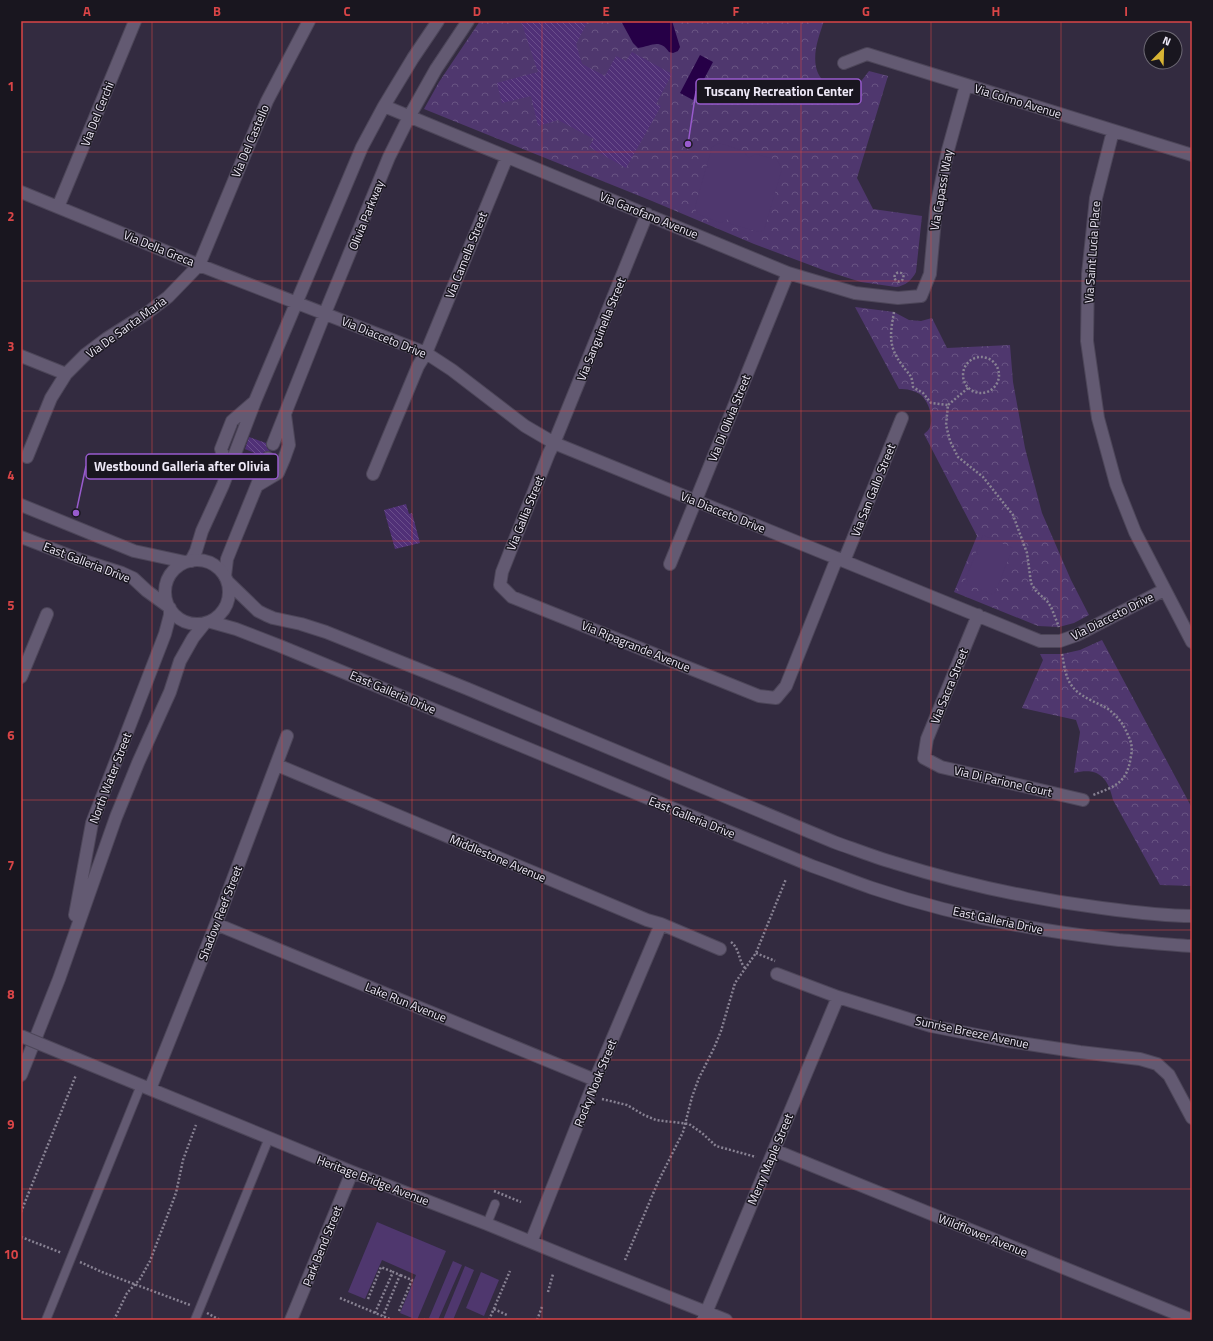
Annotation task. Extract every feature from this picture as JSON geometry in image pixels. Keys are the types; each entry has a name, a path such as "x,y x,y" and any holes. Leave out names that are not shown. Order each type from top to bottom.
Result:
{"street":[{"name":"Via Del Cerchi","path":"58,207 135,21"},
{"name":"Via Del Castello","path":"199,264 267,101 309,21"},
{"path":"188,562 196,551 202,531 228,471 221,449 232,421 255,401 362,147 384,106 413,58 438,21"},
{"name":"Olivia Parkway","path":"273,444 389,157 409,117 464,22"},
{"name":"Via Colmo Avenue","path":"844,63 867,54 1192,156"},
{"name":"Via Capassi Way","path":"921,296 930,274 936,208 948,150 966,85"},
{"name":"Via Garofano Avenue","path":"384,106 788,273 855,293 898,298 921,296"},
{"name":"Via Saint Lucia Place","path":"1113,130 1096,198 1088,274 1087,341 1098,418 1116,484 1135,532 1192,642"},
{"name":"Via Camella Street","path":"373,474 418,366 426,353 507,157"},
{"name":"Via Della Greca","path":"21,192 297,303"},
{"name":"Via Sanguinella Street","path":"554,443 647,214"},
{"name":"Via De Santa Maria","path":"27,457 51,398 66,374 86,354 106,338 147,313 168,298 199,264"},
{"name":"Via Di Olivia Street","path":"670,564 788,273"},
{"name":"Via Diacceto Drive","path":"297,303 426,353 452,370 525,426 554,443 1040,641 1060,640 1077,635 1164,590"},
{"path":"21,356 66,374"},
{"name":"Olivia Parkway","path":"258,485 278,473 289,445 285,414"},
{"name":"Via San Gallo Street","path":"776,698 786,686 902,418"},
{"name":"Via Gallia Street","path":"500,585 502,572 548,453 554,443"},
{"path":"268,458 227,559 226,579 229,586 229,597 226,607 220,616 208,622 190,624 180,619 169,608 165,593 166,582 171,573 179,566 188,562 199,560 209,562 218,568 226,579 258,611 266,615 326,632 468,689 827,839 857,850 894,863 959,881 1033,898 1134,912 1192,916"},
{"path":"21,505 134,551 188,562"},
{"name":"East Galleria Drive","path":"21,537 133,578 169,608"},
{"name":"Via Ripagrande Avenue","path":"500,585 512,597 759,696 776,698"},
{"name":"North Water Street","path":"68,953 92,823 165,634 170,615 169,608"},
{"path":"22,672 47,614"},
{"name":"Via Sacra Street","path":"924,758 927,738 978,615"},
{"name":"East Galleria Drive","path":"208,622 236,629 280,646 812,866 873,888 960,913 1032,928 1089,937 1192,946"},
{"name":"North Water Street","path":"21,1075 59,979 116,817 170,692 180,660 193,638 208,622"},
{"name":"Shadow Reef Street","path":"145,1087 216,924 287,736"},
{"name":"Via Di Parione Court","path":"924,758 941,767 1083,800"},
{"name":"Middlestone Avenue","path":"277,765 647,920 724,944"},
{"name":"Lake Run Avenue","path":"216,924 595,1080"},
{"name":"Rocky Nook Street","path":"531,1242 595,1080 661,924"},
{"name":"Sunrise Breeze Avenue","path":"777,974 838,997 931,1026 1008,1041 1140,1059 1157,1064 1169,1075 1192,1118"},
{"name":"Merry Maple Street","path":"705,1316 838,997"},
{"name":"Heritage Bridge Avenue","path":"21,1036 352,1172 531,1242 705,1316 726,1320"},
{"name":"Wildflower Avenue","path":"774,1150 1192,1320"},
{"name":"Park Bend Street","path":"291,1320 352,1172"}],"lane":[{"path":"46,1320 145,1087"},
{"path":"195,1320 269,1138"},
{"path":"486,1224 495,1204"}],"path":[{"path":"894,312 891,341 897,358 912,377 913,387 923,393 931,403 948,405"},
{"path":"982,356 989,358 994,362 1000,372 1000,378 994,388 990,391 978,393 968,388 964,382 963,376 963,370 966,364 970,360 982,356"},
{"path":"968,388 948,405 946,426 950,441 958,457 983,477 1013,515 1027,553 1031,583 1036,591 1051,607 1059,627"},
{"path":"1062,654 1065,670 1070,683 1077,692 1108,709 1119,719 1132,743 1129,766 1117,785 1083,800"},
{"path":"625,1260 658,1182 686,1123 692,1096 699,1078 722,1032 735,983 756,953 786,879"},
{"path":"724,944 736,947 745,969"},
{"path":"756,953 776,961"},
{"path":"21,1212 76,1076"},
{"path":"602,1099 627,1106 656,1120 686,1123 696,1128 716,1146 756,1157"},
{"path":"114,1320 127,1293 140,1279 156,1247 176,1193 183,1160 196,1125"},
{"path":"494,1191 521,1202"},
{"path":"21,1237 64,1254"},
{"path":"78,1260 102,1272 193,1306"},
{"path":"368,1299 382,1267 412,1280 399,1311"},
{"path":"489,1320 510,1271"},
{"path":"375,1313 393,1272"},
{"path":"548,1292 553,1274"},
{"path":"383,1316 400,1275"},
{"path":"340,1298 392,1320"},
{"path":"537,1320 542,1307"},
{"path":"494,1310 506,1315"},
{"path":"207,1313 220,1320"}],"green space":[{"path":"480,21 824,21 817,44 815,61 820,77 824,82 834,88 845,89 856,85 869,71 888,76 857,178 873,209 922,216 916,272 905,284 896,287 861,282 826,271 754,244 424,109 439,82"},
{"path":"719,143 744,151 748,158 756,154 777,160 782,169 764,230 759,232 731,224 728,219 721,223 697,214 695,207 712,147"},
{"path":"855,307 894,312 909,320 921,321 932,318 947,348 1010,345 1013,382 1025,448 1042,513 1071,580 1089,615 1074,623 1059,627 1038,626 954,592 977,536 924,434 929,429 931,423 931,414 926,401 916,392 899,389"},
{"path":"983,535 1013,548 994,595 964,583"},
{"path":"1102,640 1192,808 1192,886 1160,885 1113,800 1105,780 1096,773 1090,771 1074,773 1080,732 1076,720 1022,708 1043,660 1040,654 1062,654 1080,650"},
{"path":"377,1222 446,1251 417,1320 400,1313 416,1275 382,1260 365,1299 348,1292"},
{"path":"453,1261 462,1265 438,1320 434,1320 429,1318"},
{"path":"465,1266 474,1270 453,1320 443,1320"},
{"path":"481,1272 499,1280 484,1316 466,1308"}],"shaded area":[{"path":"621,21 672,21 680,47 678,51 673,53 669,52 666,48 659,44 638,48 633,43"},
{"path":"700,55 713,62 693,100 680,93"}],"building":[{"path":"521,21 588,21 576,44 582,64 605,76 616,56 626,61 632,52 672,74 656,104 661,106 626,168 589,147 594,139 558,120 538,126 531,96 502,103 497,83 538,72"},
{"path":"249,437 266,443 267,448 270,451 264,452 261,456 245,449"},
{"path":"406,504 409,514 412,513 420,543 395,549 384,510"}],"place":[{"name":"Tuscany Recreation Center","path":"688,144"},
{"name":"Westbound Galleria after Olivia","path":"76,513"}]}
